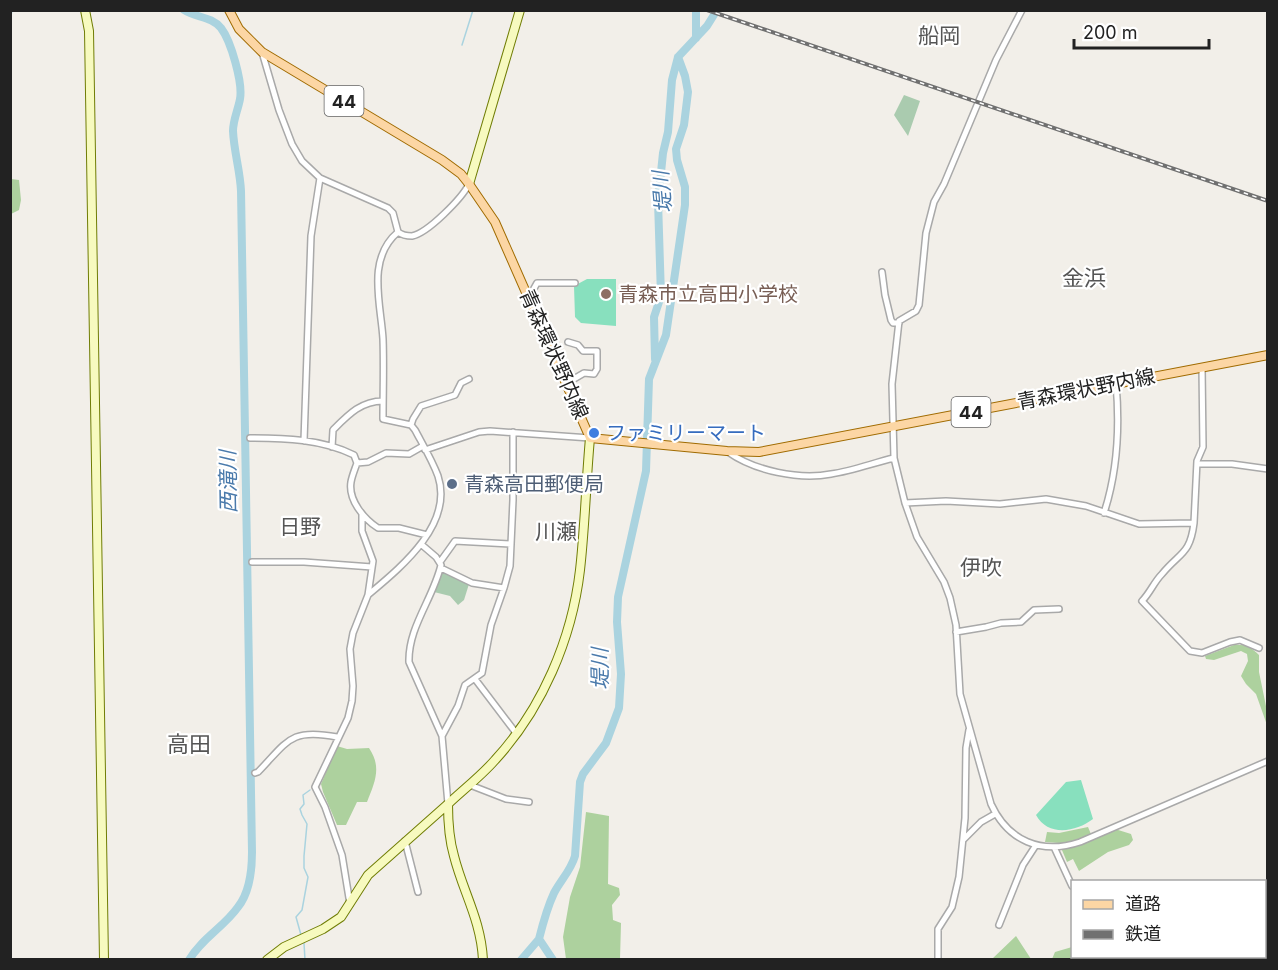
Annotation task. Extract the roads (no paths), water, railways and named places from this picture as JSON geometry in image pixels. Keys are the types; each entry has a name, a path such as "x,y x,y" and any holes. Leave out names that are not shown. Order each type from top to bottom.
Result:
{"main road":[{"name":"青森環状野内線","path":"229,10 239,29 262,52 442,160 461,174 495,222 590,438 759,452 1268,355"}],"street":[{"path":"85,10 89,31 104,960"},
{"path":"262,52 279,110 292,144 302,161 320,178 388,208 393,213 398,232 412,236 422,232 462,195 469,184 520,10"},
{"path":"1022,10 996,60 944,184 934,202 924,243 919,308 914,313 900,319 898,323 892,384 894,458 905,503 918,537 948,590 954,614 960,694 991,804 995,814 1014,835 1036,845 1060,848 1080,842 1268,761"},
{"path":"304,441 311,236 320,178"},
{"path":"398,232 385,249 377,285 383,338 383,419 411,425"},
{"path":"882,272 891,320 893,323 898,323"},
{"path":"527,294 532,292 537,283 575,283"},
{"path":"567,383 584,373 594,374 597,369 597,351 583,351 578,345 568,342"},
{"path":"1202,367 1203,447 1197,464 1194,523 1189,545 1161,575 1142,602 1190,651 1202,653 1240,640 1259,648"},
{"path":"368,595 422,545 436,513 440,490 438,478 411,425 413,419 421,406 454,395 461,383 469,379"},
{"path":"1104,513 1113,484 1118,442 1116,383"},
{"path":"332,447 333,430 351,411 370,401 383,401"},
{"path":"267,960 284,947 340,917 368,875 495,760 533,708 553,670 571,618 580,572 590,438 513,432 479,432 409,454 386,453 362,464 357,463"},
{"path":"442,736 458,706 465,685 482,673 491,625 508,575 514,474 513,432"},
{"path":"250,438 285,438 304,441 354,455 357,463 351,480 351,492 362,514 378,528 399,528 427,535"},
{"path":"727,451 740,460 777,473 794,474 830,475 894,458"},
{"path":"1197,464 1232,464 1268,469"},
{"path":"905,503 946,501 1000,504 1046,499 1086,506 1139,524 1194,523"},
{"path":"350,904 342,855 315,787 348,717 352,700 350,649 353,633 368,595 373,561 362,531 362,514"},
{"path":"483,960 478,922 454,857 442,736 411,670 409,651 413,631 424,610 440,565 455,541 511,544"},
{"path":"422,545 440,565 472,583 504,588"},
{"path":"252,562 304,562 372,567"},
{"path":"956,632 1001,623 1020,622 1034,610 1059,609"},
{"path":"475,679 516,733"},
{"path":"938,960 938,929 949,914 954,899 963,840 966,748 969,728"},
{"path":"255,772 258,772 286,741 295,736 308,733 337,737"},
{"path":"470,785 506,799 529,802"},
{"path":"963,840 981,822 995,814"},
{"path":"405,841 418,892"},
{"path":"999,925 1023,865 1036,845"},
{"path":"1054,847 1071,884"}],"waterway":[{"path":"10,21 12,10"},
{"name":"西滝川","path":"184,10 213,21 221,28 229,42 240,83 240,99 233,131 241,191 252,852 250,881 242,901 226,921 200,945 189,960"},
{"path":"462,45 473,10"},
{"path":"696,10 696,38"},
{"name":"堤川","path":"655,359 654,317 661,296 658,201 663,153 668,132 672,80 678,57 707,26 717,10"},
{"name":"堤川","path":"553,960 539,939 552,899 575,856 580,782 583,774 606,743 619,708 621,674 617,622 618,597 646,471 649,379 666,335 685,205 685,187 676,149 684,125 688,92 678,57"},
{"path":"301,935 296,917 302,910 308,877 304,868 307,824 300,809 304,804 303,795 310,790"},
{"path":"521,960 539,939"},
{"path":"304,943 305,960"}],"railway":[{"path":"707,10 1268,201"}],"place":[{"name":"青森市立高田小学校","path":"606,294"},
{"name":"ファミリーマート","path":"594,433"},
{"name":"青森高田郵便局","path":"452,484"}],"district":[{"name":"船岡","path":"939,35"},
{"name":"金浜","path":"1084,278"},
{"name":"日野","path":"300,526"},
{"name":"川瀬","path":"556,531"},
{"name":"伊吹","path":"981,567"},
{"name":"高田","path":"189,744"}]}
